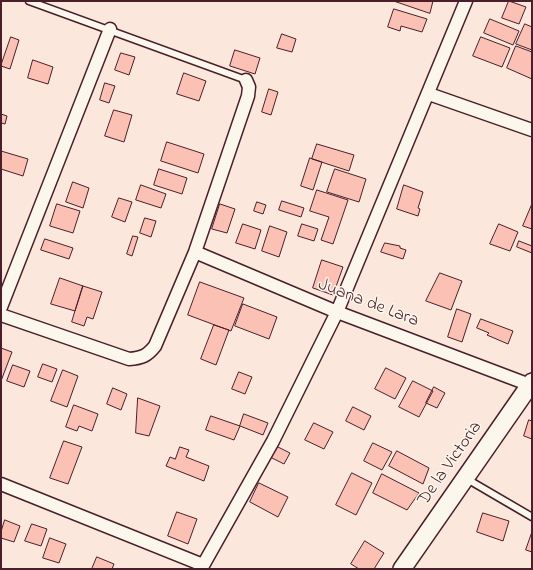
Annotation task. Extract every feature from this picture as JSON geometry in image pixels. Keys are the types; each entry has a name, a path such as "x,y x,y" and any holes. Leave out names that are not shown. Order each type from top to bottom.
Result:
{"main road":[{"name":"De la Victoria","path":"402,569 531,384"}],"street":[{"path":"1,484 202,567 273,441 338,312 466,1"},
{"path":"1,307 110,29"},
{"path":"1,315 129,359 143,358 149,354 155,346 195,252 248,96 249,87 246,80"},
{"path":"428,94 532,130"},
{"name":"Juana de Lara","path":"195,252 338,312 531,384"}],"lane":[{"path":"29,1 110,29 246,80"},
{"path":"465,478 532,516"}],"building":[{"path":"394,1 433,1 430,13"},
{"path":"509,1 526,7 519,24 502,18"},
{"path":"394,9 427,19 422,32 401,26 400,31 388,27"},
{"path":"490,19 519,31 513,45 484,33"},
{"path":"525,24 532,27 532,50 516,44"},
{"path":"282,34 296,39 292,52 277,48"},
{"path":"11,37 19,40 10,69 1,66"},
{"path":"481,37 510,48 502,67 473,56"},
{"path":"516,46 532,52 532,79 507,68"},
{"path":"235,50 260,58 255,74 230,66"},
{"path":"121,53 135,57 129,75 115,70"},
{"path":"33,60 53,67 48,84 28,78"},
{"path":"184,73 206,81 199,101 177,94"},
{"path":"105,83 115,86 109,103 100,100"},
{"path":"269,89 278,92 271,115 262,112"},
{"path":"114,110 132,115 124,142 105,136"},
{"path":"1,114 7,116 5,124 1,123"},
{"path":"167,142 204,154 198,173 161,161"},
{"path":"317,144 354,155 349,171 312,159"},
{"path":"1,151 28,159 23,176 1,169"},
{"path":"310,158 322,162 313,190 301,186"},
{"path":"159,169 187,178 182,194 154,185"},
{"path":"335,169 366,179 359,202 327,192"},
{"path":"73,182 89,188 83,208 66,202"},
{"path":"141,185 166,194 161,208 136,200"},
{"path":"404,185 423,192 418,208 420,209 418,216 397,209"},
{"path":"317,190 348,200 333,244 321,240 329,217 310,211"},
{"path":"119,198 132,202 125,222 112,217"},
{"path":"282,201 304,208 301,217 279,210"},
{"path":"257,202 266,205 263,214 254,211"},
{"path":"57,204 80,211 73,233 50,226"},
{"path":"220,204 235,209 227,233 212,229"},
{"path":"532,204 532,229 523,226"},
{"path":"145,218 156,221 151,237 140,233"},
{"path":"243,224 261,230 255,249 236,243"},
{"path":"302,224 318,229 314,241 298,236"},
{"path":"499,224 518,232 510,251 490,244"},
{"path":"270,226 287,232 279,257 262,251"},
{"path":"133,236 138,237 132,256 127,254"},
{"path":"45,239 73,248 69,259 41,250"},
{"path":"519,241 532,246 532,253 517,247"},
{"path":"385,243 400,246 400,248 406,250 403,259 381,252"},
{"path":"322,260 343,267 333,295 313,288"},
{"path":"440,273 462,281 451,310 426,301"},
{"path":"60,278 83,286 75,311 51,304"},
{"path":"200,282 244,298 231,331 188,315"},
{"path":"83,286 102,292 93,319 87,317 84,326 72,322"},
{"path":"243,304 277,317 269,339 235,326"},
{"path":"457,309 471,314 462,342 448,337"},
{"path":"481,319 513,331 508,344 487,335 489,333 477,328"},
{"path":"214,325 229,330 216,365 201,359"},
{"path":"1,348 12,352 1,381"},
{"path":"43,364 57,369 52,382 38,377"},
{"path":"13,365 30,371 24,387 7,381"},
{"path":"386,368 406,378 395,399 375,389"},
{"path":"63,370 78,376 67,407 51,401"},
{"path":"239,372 252,377 245,394 232,389"},
{"path":"413,381 433,391 419,417 399,407"},
{"path":"434,387 445,393 437,408 426,403"},
{"path":"113,388 127,394 121,410 107,404"},
{"path":"138,398 160,406 149,436 136,433"},
{"path":"74,405 98,414 92,431 79,426 77,431 66,427"},
{"path":"353,407 371,416 364,430 346,421"},
{"path":"244,414 268,423 263,435 240,426"},
{"path":"211,416 240,426 234,440 206,430"},
{"path":"529,420 532,421 532,439 524,436"},
{"path":"314,423 333,432 324,449 305,440"},
{"path":"64,441 82,447 68,484 50,478"},
{"path":"373,443 392,452 382,470 364,461"},
{"path":"276,446 290,453 284,464 270,457"},
{"path":"180,447 189,450 186,457 209,466 204,481 166,466 170,457 175,459"},
{"path":"397,451 429,468 423,484 389,466"},
{"path":"352,473 372,483 356,515 336,505"},
{"path":"382,474 419,493 407,510 373,493"},
{"path":"259,483 288,497 278,517 250,502"},
{"path":"177,512 197,519 188,544 168,536"},
{"path":"483,513 509,521 503,541 477,532"},
{"path":"5,520 20,526 14,542 1,538 1,532"},
{"path":"32,524 47,529 41,546 25,541"},
{"path":"532,532 532,552 526,550"},
{"path":"50,538 66,544 59,563 43,558"},
{"path":"365,541 384,553 374,569 359,569 351,564"},
{"path":"97,557 114,564 112,569 92,569"}]}
